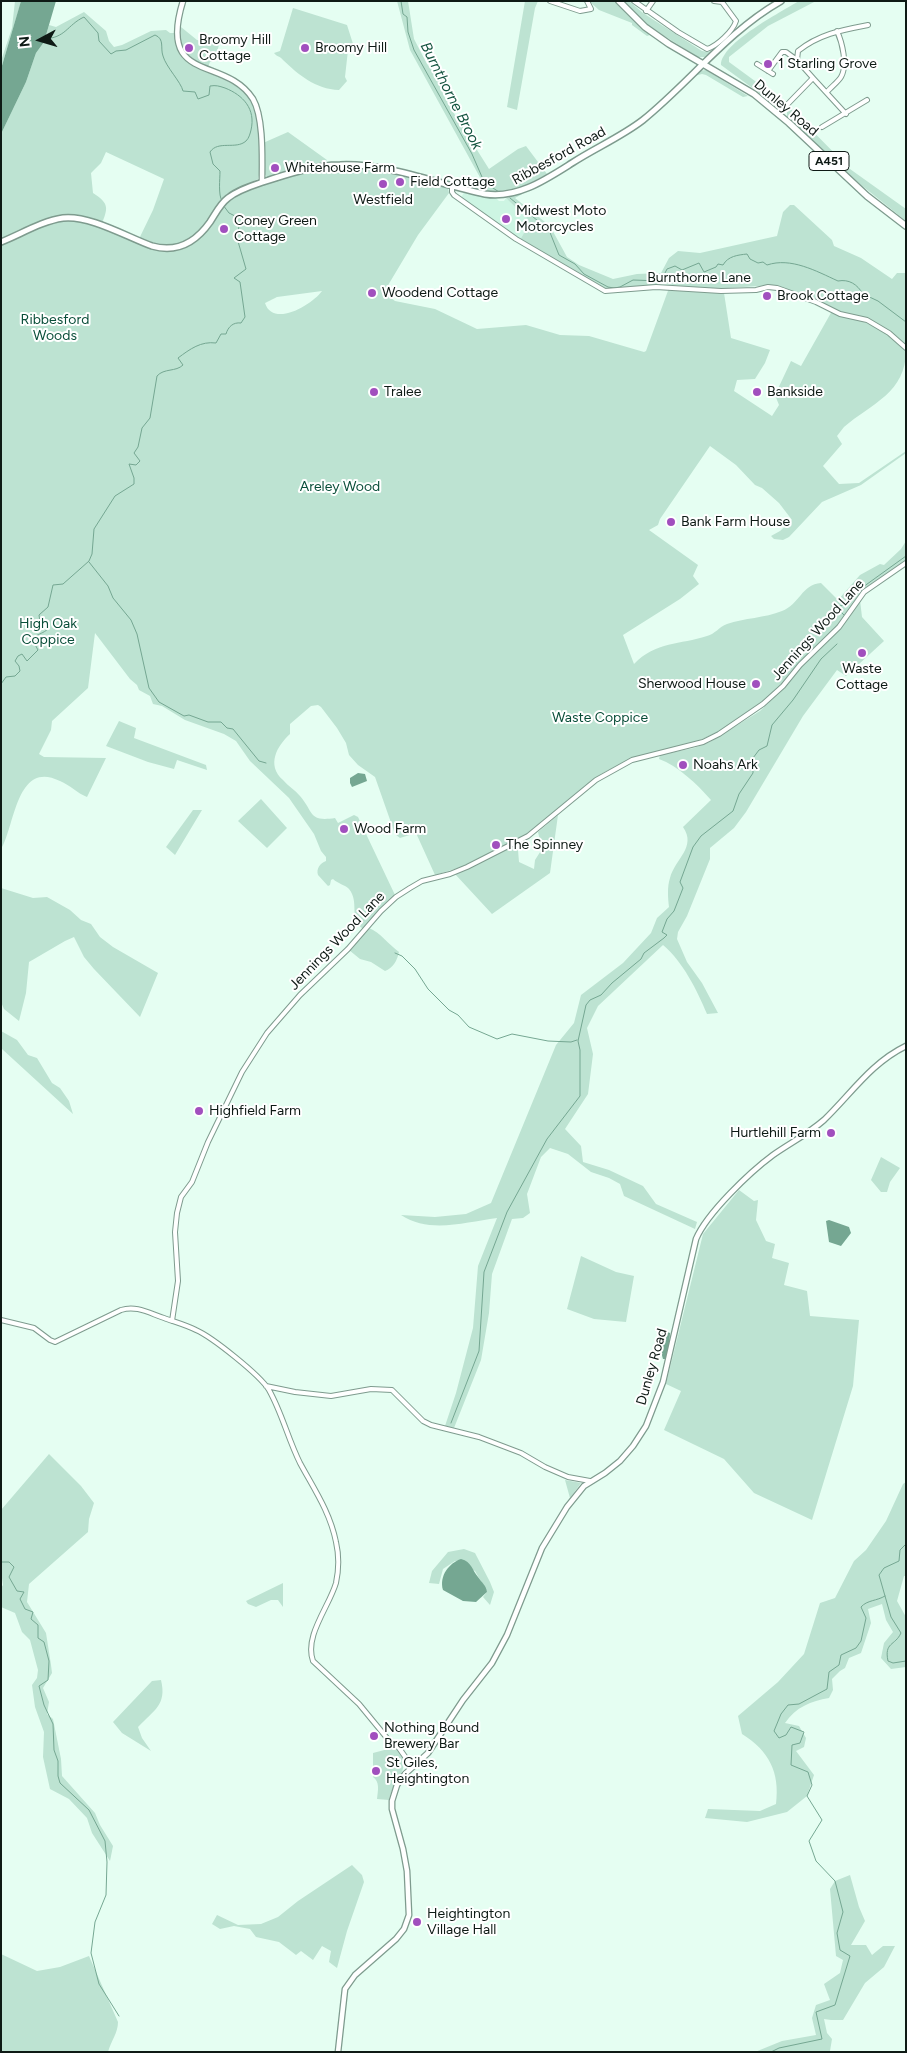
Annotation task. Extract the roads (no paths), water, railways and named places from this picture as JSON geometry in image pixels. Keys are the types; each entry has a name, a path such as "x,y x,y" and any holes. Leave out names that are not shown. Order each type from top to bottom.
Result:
{"main road":[{"name":"Dunley Road","path":"619,1 656,35 754,94 867,196 906,226"},
{"name":"Ribbesford Road","path":"1,242 52,221 64,218 77,218 152,246 171,249 185,245 200,234 228,198 262,182 314,168 342,165 402,173 452,187 501,196 513,194 627,131 643,120 773,3 781,1"}],"street":[{"path":"183,1 178,42 184,54 193,63 236,84 251,96 255,105 259,120 262,182"},
{"path":"550,1 580,11 589,10 591,6 587,1"},
{"path":"634,1 646,11 707,49 712,47 735,23 735,18 722,2 714,1"},
{"path":"646,11 653,1"},
{"path":"797,60 798,52 806,45 837,31 868,25"},
{"path":"827,92 842,76 841,39 837,31"},
{"path":"768,71 776,58 782,52 786,52 797,60 846,114"},
{"path":"757,64 773,74"},
{"path":"778,114 814,78"},
{"path":"822,127 867,100"},
{"name":"Burnthorne Lane","path":"452,187 454,195 502,230 545,258 602,290 614,292 656,287 721,291 777,288 816,302 840,314 867,320 889,333 906,348"},
{"name":"Jennings Wood Lane","path":"172,1321 178,1281 175,1232 181,1197 192,1182 208,1142 242,1072 267,1033 300,995 348,949 386,906 396,897 422,881 467,867 528,836 596,780 632,760 703,742 719,734 763,704 783,686 839,627 864,592 906,563"},
{"name":"Dunley Road","path":"338,2052 345,1989 355,1974 396,1939 404,1929 409,1915 407,1871 403,1848 393,1815 392,1801 397,1785 410,1769 428,1753 463,1700 492,1663 507,1635 542,1548 576,1494 590,1481 614,1467 641,1435 651,1415 663,1382 696,1239 704,1224 761,1165 810,1132 873,1068 888,1056 906,1046"},
{"path":"1,1320 34,1328 55,1342 127,1308 139,1309 207,1336 248,1368 266,1386 295,1451 330,1517 338,1551 338,1573 332,1594 312,1642 312,1659 320,1669 359,1704 387,1738 399,1748 406,1758 410,1769"},
{"path":"266,1386 295,1392 331,1396 371,1389 392,1390 424,1421 431,1425 479,1437 521,1453 545,1467 568,1476 590,1481"}],"waterway":[{"name":"Burnthorne Brook","path":"401,1 403,14 407,17 408,32 414,50 472,154 482,177 499,192"},
{"path":"44,39 62,34 84,17 98,33 99,41 111,54 116,51 126,50 155,35 160,39 165,60 183,91 195,92 198,99 209,95 210,86 218,86 231,91 242,99 250,109 252,116 248,139 242,144 218,146 210,152 213,164 220,171 222,201"},
{"name":"Burnthorne Brook","path":"510,198 549,230 559,255 575,264 584,274 608,287 620,287 633,280 661,281 667,269 675,266 682,270 699,263 704,272 716,267 718,264 723,265 734,256 747,254 750,259 758,263 763,262 767,265 776,263 794,264 812,269 838,281 849,282 858,287 863,294 878,301 906,322"},
{"path":"1,684 6,677 15,676 20,671 15,661 18,656 22,654 27,661 38,650 34,638 48,629 47,626 40,622 39,615 48,607 53,585 63,584 89,561 92,554 94,529 115,496 134,484 129,464 136,465 140,461 134,453 138,447 142,428 150,418 157,376 183,365 178,358 191,349 205,343 216,343 221,334 226,334 231,326 241,323 245,317 240,282 234,278 246,269 237,238 239,226 235,216 229,213 223,205"},
{"name":"Burnthorne Brook","path":"845,616 837,608 839,606 846,605 863,587 906,556"},
{"path":"89,562 108,586 113,598 131,620 137,634 149,688 159,702 184,716 189,715 208,722 221,722 227,728 233,729 259,761 266,763"},
{"name":"Burnthorne Brook","path":"451,1423 479,1351 484,1272 507,1212 547,1139 580,1096 580,1050 578,1041 586,1005 590,1000 601,995 612,983 641,959 644,953 667,935 662,932 667,919 674,911 683,888 680,882 693,847 701,836 733,811 739,794 753,773 753,758 759,750 767,746 772,725 793,700 821,659 837,644"},
{"path":"395,953 402,956 415,969 428,989 469,1027 497,1039 512,1034 548,1041 571,1042 577,1040"},
{"path":"906,1544 900,1550 899,1561 884,1568 879,1575 891,1617 901,1633 889,1647 888,1661 893,1663 906,1661"},
{"path":"1,1562 9,1562 14,1567 9,1577 17,1591 24,1592 20,1599 25,1609 33,1612 31,1619 38,1625 38,1638 44,1642 49,1661 48,1680 39,1686 44,1705 53,1724 54,1750 58,1761 60,1783 89,1810 105,1841 107,1862 106,1895 95,1922 91,1953 99,1984 119,2016"},
{"path":"771,2052 779,2048 822,2039 816,2012 835,2005 850,1956 840,1950 837,1933 843,1912 835,1881 816,1861 809,1841 822,1820 807,1796 812,1785 808,1772 791,1765 792,1745 800,1743 804,1732 791,1727 786,1735 779,1738 774,1731 781,1714 788,1705 799,1704 827,1689 829,1672 839,1665 841,1655 856,1648 861,1641 866,1618 861,1607 866,1603 885,1596"}],"place":[{"name":"Broomy Hill Cottage","path":"189,48"},
{"name":"Broomy Hill","path":"305,48"},
{"name":"1 Starling Grove","path":"768,64"},
{"name":"Whitehouse Farm","path":"275,168"},
{"name":"Field Cottage","path":"400,182"},
{"name":"Westfield","path":"383,184"},
{"name":"Midwest Moto Motorcycles","path":"506,219"},
{"name":"Coney Green Cottage","path":"224,229"},
{"name":"Woodend Cottage","path":"372,293"},
{"name":"Brook Cottage","path":"767,296"},
{"name":"Tralee","path":"374,392"},
{"name":"Bankside","path":"757,392"},
{"name":"Bank Farm House","path":"671,522"},
{"name":"Waste Cottage","path":"862,653"},
{"name":"Sherwood House","path":"756,684"},
{"name":"Noahs Ark","path":"683,765"},
{"name":"Wood Farm","path":"344,829"},
{"name":"The Spinney","path":"496,845"},
{"name":"Highfield Farm","path":"199,1111"},
{"name":"Hurtlehill Farm","path":"831,1133"},
{"name":"Nothing Bound Brewery Bar","path":"374,1736"},
{"name":"St Giles, Heightington","path":"376,1771"},
{"name":"Heightington Village Hall","path":"417,1922"}],"park label":[{"name":"Ribbesford Woods","path":"55,328"},
{"name":"Areley Wood","path":"340,487"},
{"name":"High Oak Coppice","path":"48,632"},
{"name":"Waste Coppice","path":"600,718"}]}
